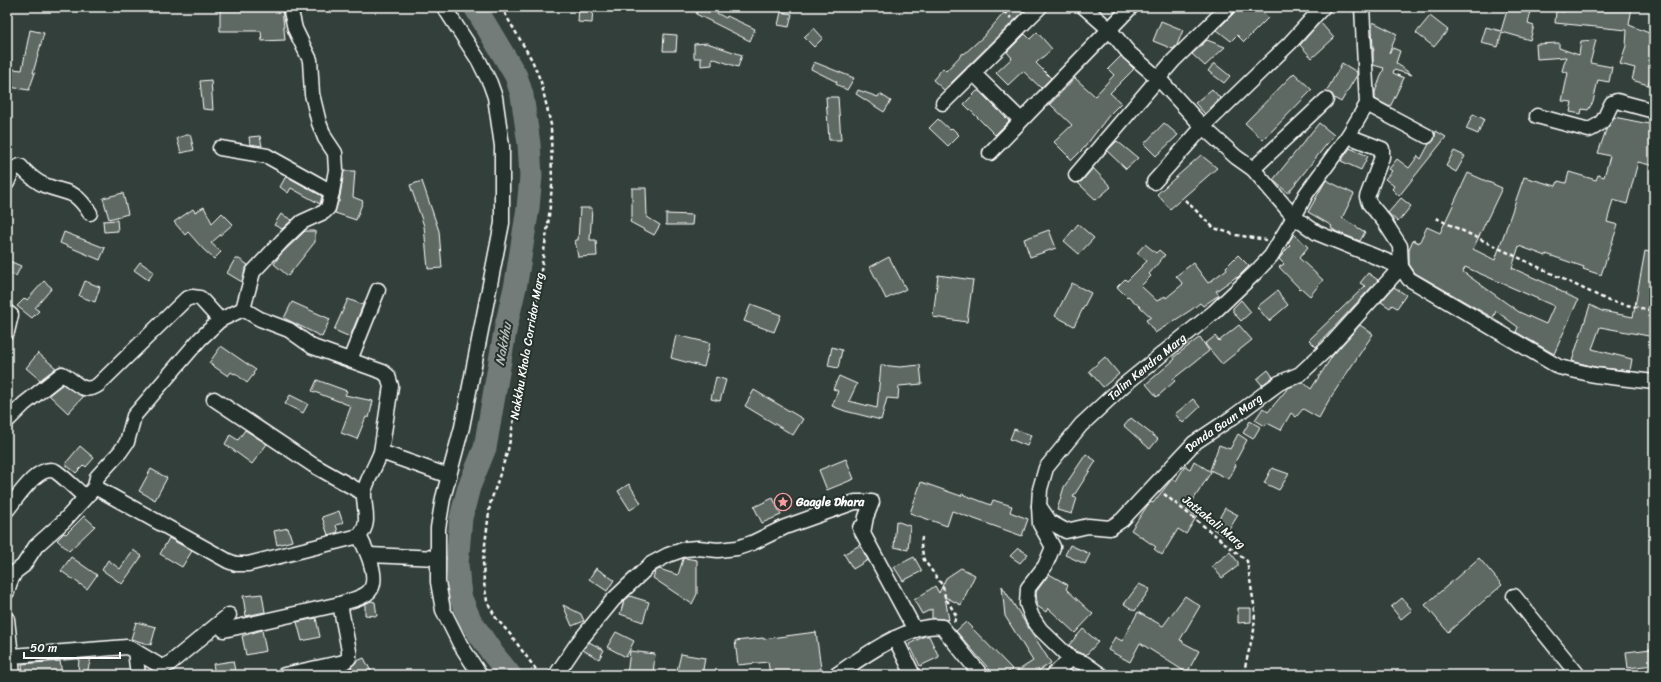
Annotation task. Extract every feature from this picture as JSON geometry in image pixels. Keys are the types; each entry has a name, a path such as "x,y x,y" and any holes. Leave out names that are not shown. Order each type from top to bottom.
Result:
{"street":[{"path":"7,592 15,572 23,566 36,546 64,521 90,492 98,477 120,452 127,442 134,416 200,339 220,320 243,309 253,272 282,240 302,222 324,212 328,208 336,170 335,153 325,138 319,123 312,94 310,60 295,29 290,7"},
{"path":"444,7 479,61 495,97 502,146 502,223 462,427 443,498 438,528 438,582 443,610 460,644 480,675"},
{"path":"943,103 1040,7"},
{"path":"1084,7 1109,29 1129,53 1158,78 1203,127 1236,157 1253,168 1294,217 1317,233 1401,267"},
{"path":"990,153 1131,7"},
{"path":"1076,175 1173,61 1228,7"},
{"path":"1154,182 1203,127 1262,68 1290,43 1323,7"},
{"path":"1362,7 1367,104 1426,136"},
{"path":"973,73 1021,120"},
{"path":"1253,168 1326,100"},
{"path":"1536,116 1589,130 1601,124 1610,111 1612,103 1617,102 1654,111"},
{"name":"Talim Kendra Marg","path":"1101,675 1084,663 1071,659 1040,629 1032,617 1027,604 1028,588 1045,566 1053,547 1040,524 1040,489 1046,468 1081,425 1130,381 1214,312 1271,256 1306,194 1348,136 1367,104"},
{"path":"1348,136 1382,149 1382,157 1367,197 1369,203 1384,220 1400,246 1401,267 1409,279 1558,367 1594,375 1654,382"},
{"path":"220,148 267,156 332,192"},
{"path":"7,183 13,169 20,166 35,180 43,185 68,191 80,199 90,213"},
{"name":"Danda Gaun Marg","path":"1039,506 1050,522 1066,531 1088,526 1110,528 1122,520 1153,485 1194,443 1233,417 1279,383 1300,374 1328,348 1401,267"},
{"path":"350,360 378,290"},
{"path":"7,421 24,404 62,374 85,389 91,390 98,385 186,299 192,297 200,298 220,320"},
{"path":"7,510 38,473 46,470 55,471 90,492 236,564 248,564 359,536 365,530 366,525 363,493 381,452 391,386 388,376 382,372 313,347 289,330 260,319 243,309"},
{"path":"7,312 11,315 11,318 7,332"},
{"path":"214,399 313,465 363,493"},
{"path":"381,452 449,476"},
{"path":"556,675 577,644 613,600 651,564 668,555 685,549 698,548 718,550 737,548 752,543 785,527 855,502 872,502 861,531 915,630"},
{"path":"224,630 340,604 367,594 372,587 373,580 368,556 359,536"},
{"path":"368,556 438,558"},
{"path":"1514,596 1578,675"},
{"path":"284,675 344,662 349,658 340,604"},
{"path":"12,656 126,647 162,667 169,664 230,615"},
{"path":"7,619 13,675"},
{"path":"836,675 896,638 915,630 935,626 942,627 981,675"},
{"path":"896,638 913,675"},
{"path":"135,651 138,675"},
{"path":"1053,675 1071,659"}],"path":[{"name":"Nakkhu Khola Corridor Marg","path":"501,7 532,60 541,82 551,125 552,186 548,225 534,316 508,450 490,504 483,561 484,582 487,601 496,618 510,634 540,675"},
{"path":"1185,200 1214,228 1236,235 1278,243"},
{"path":"1436,218 1609,301 1654,311"},
{"name":"Jattakali Marg","path":"1153,485 1247,560 1254,617 1254,630 1243,675"},
{"path":"922,537 921,545 924,560 943,586 945,597 956,614 955,622 946,632"}],"building":[{"path":"220,7 282,7 285,40 262,41 261,31 220,31"},
{"path":"579,7 593,7 592,23 578,22"},
{"path":"700,7 705,7 726,18 727,16 755,29 750,41 696,14"},
{"path":"1009,7 1028,7 944,90 933,80 943,68 946,71 963,53 964,54 984,36"},
{"path":"1236,7 1258,7 1268,18 1244,42 1237,35 1231,41 1217,30 1234,13"},
{"path":"1508,7 1532,7 1528,24 1534,26 1530,40 1502,32 1498,47 1481,43 1486,27 1501,31"},
{"path":"1565,7 1632,7 1629,25 1654,35 1654,63 1648,85 1632,80 1635,68 1620,64 1626,46 1627,30 1555,23 1556,11 1564,12"},
{"path":"781,12 792,14 789,27 778,25"},
{"path":"1430,16 1448,30 1434,47 1416,33"},
{"path":"1161,21 1183,30 1177,45 1173,49 1153,41"},
{"path":"1320,22 1334,38 1312,58 1300,45"},
{"path":"1373,22 1397,34 1389,53 1393,48 1400,51 1396,63 1412,75 1394,70 1393,73 1404,78 1390,107 1375,99 1375,92 1384,68 1373,65"},
{"path":"814,28 823,38 814,47 804,37"},
{"path":"30,30 44,33 33,73 35,73 29,90 9,87 13,69 22,70"},
{"path":"1037,32 1052,49 1036,63 1051,78 1041,88 1023,71 1008,85 996,73 1012,58 1007,52 1025,34 1030,39"},
{"path":"664,34 677,35 676,51 663,51"},
{"path":"1207,40 1225,47 1205,66 1192,54"},
{"path":"1596,40 1590,63 1612,67 1609,82 1598,80 1593,102 1588,110 1582,109 1581,114 1570,112 1572,102 1562,101 1568,73 1562,71 1566,57 1537,59 1536,44 1559,43 1559,48 1579,55 1581,41"},
{"path":"707,43 742,55 738,67 712,58 712,65 701,66 701,58 694,58 694,44"},
{"path":"1121,56 1134,69 1110,93 1121,103 1110,114 1084,148 1072,160 1054,142 1072,125 1050,104 1075,78 1095,96 1114,75 1108,69"},
{"path":"814,62 854,78 847,90 836,84 837,82 811,69"},
{"path":"1214,63 1230,76 1224,83 1208,71"},
{"path":"1342,63 1357,72 1357,75 1341,102 1334,98 1332,94 1326,92"},
{"path":"1294,73 1312,90 1263,140 1245,123"},
{"path":"211,80 213,110 203,109 200,81"},
{"path":"1212,89 1220,98 1205,114 1195,103"},
{"path":"858,90 878,97 880,94 891,101 884,112 856,94"},
{"path":"977,91 979,91 1009,121 995,135 964,104"},
{"path":"826,97 838,97 841,140 829,140"},
{"path":"1473,114 1484,119 1478,134 1466,129"},
{"path":"1614,117 1654,125 1654,166 1638,162 1627,204 1613,200 1607,222 1618,225 1601,275 1583,269 1584,267 1546,254 1546,256 1519,246 1512,268 1557,288 1556,289 1578,300 1554,354 1516,332 1518,327 1496,311 1493,318 1415,273 1409,264 1409,249 1413,240 1419,243 1427,227 1440,233 1468,173 1502,188 1473,249 1495,260 1524,177 1556,186 1558,181 1566,183 1569,172 1596,180 1598,175 1604,177 1610,156 1598,153 1606,130","holes":["1465,267 1554,306 1546,324 1519,312 1463,272"]},
{"path":"938,119 950,130 952,128 959,135 948,146 929,128"},
{"path":"1164,123 1178,135 1156,156 1144,144"},
{"path":"1319,123 1334,135 1288,193 1273,180"},
{"path":"1436,131 1446,137 1399,196 1392,189 1394,186 1385,179 1392,171 1389,169 1397,159 1409,168 1418,156 1421,159 1429,144 1434,140"},
{"path":"190,134 194,150 181,153 177,138"},
{"path":"260,136 262,146 250,144 249,137"},
{"path":"1117,141 1138,158 1126,169 1107,151"},
{"path":"1350,148 1368,156 1361,170 1341,161"},
{"path":"1454,151 1465,156 1456,172 1446,166"},
{"path":"1201,155 1217,168 1170,209 1157,194"},
{"path":"1093,168 1111,187 1096,200 1078,183 1082,181"},
{"path":"344,171 355,171 353,197 363,201 356,220 335,213 339,202"},
{"path":"286,176 322,196 320,204 291,188 288,193 280,187"},
{"path":"1326,180 1354,194 1342,218 1365,232 1360,241 1337,232 1331,228 1332,226 1308,212"},
{"path":"422,181 439,231 442,268 428,269 424,226 410,185"},
{"path":"632,188 646,188 647,217 660,225 654,235 630,222 632,216"},
{"path":"123,193 128,214 109,219 103,198"},
{"path":"1401,198 1411,206 1398,222 1388,213"},
{"path":"204,207 212,223 222,213 233,224 211,243 221,252 214,259 188,232 185,235 174,222 193,209 195,212"},
{"path":"580,208 592,208 590,240 596,240 597,256 578,257 575,240 578,240"},
{"path":"281,214 292,220 282,229 274,225"},
{"path":"666,214 693,215 692,225 666,225"},
{"path":"117,220 118,231 104,232 103,221"},
{"path":"1078,224 1094,238 1079,254 1064,241"},
{"path":"1049,230 1056,248 1030,257 1024,239"},
{"path":"305,231 315,231 315,242 288,276 274,264 280,255"},
{"path":"64,232 105,248 100,260 60,243"},
{"path":"1294,234 1308,247 1299,258 1323,280 1310,296 1301,288 1300,289 1279,267 1284,264 1279,259 1290,245 1288,243"},
{"path":"1145,244 1156,253 1159,250 1165,255 1149,274 1151,276 1141,286 1157,301 1165,296 1166,298 1183,284 1176,276 1193,263 1208,283 1227,269 1226,267 1238,255 1249,266 1237,278 1236,277 1216,291 1219,295 1203,306 1200,303 1155,333 1146,320 1151,317 1117,287 1125,279 1127,281 1147,261 1137,253"},
{"path":"1645,251 1654,253 1654,337 1600,327 1592,349 1632,359 1630,371 1595,367 1572,361 1590,305 1602,311 1633,317"},
{"path":"889,257 906,289 886,299 870,267"},
{"path":"235,259 239,259 248,265 242,282 227,273"},
{"path":"7,260 21,266 16,276 7,272"},
{"path":"140,262 154,272 148,280 134,270"},
{"path":"1368,273 1378,280 1316,347 1309,340 1365,286 1360,283"},
{"path":"938,275 973,280 967,322 933,317"},
{"path":"44,281 52,288 35,308 39,311 32,318 17,306 25,298 27,300"},
{"path":"85,281 100,287 95,302 79,296"},
{"path":"1072,283 1091,293 1074,326 1055,316"},
{"path":"1394,287 1406,295 1397,308 1392,305 1390,308 1381,302"},
{"path":"1277,291 1288,305 1269,321 1257,307"},
{"path":"348,299 363,305 350,337 334,330"},
{"path":"1241,300 1251,312 1241,321 1233,312 1233,308"},
{"path":"292,302 330,319 322,337 284,318"},
{"path":"751,304 781,315 774,332 744,321"},
{"path":"1239,325 1252,340 1222,364 1205,344 1215,336 1219,341"},
{"path":"1360,325 1373,334 1329,400 1319,418 1303,409 1296,417 1291,413 1281,430 1267,423 1265,426 1255,420 1263,408 1268,412 1288,388 1303,382 1311,389 1333,355"},
{"path":"676,335 710,343 704,367 671,358"},
{"path":"1200,337 1209,351 1173,379 1175,381 1157,397 1146,384 1175,359 1174,357"},
{"path":"221,346 256,370 247,383 235,373 234,374 231,372 228,376 209,363"},
{"path":"832,347 842,350 838,368 828,366"},
{"path":"38,353 56,368 40,380 26,368"},
{"path":"1105,357 1119,374 1103,387 1089,371"},
{"path":"881,365 900,367 920,365 922,384 899,386 898,399 887,398 881,420 845,411 832,406 838,391 833,389 839,376 857,384 849,401 877,408"},
{"path":"1268,370 1273,377 1262,385 1257,379"},
{"path":"716,377 726,380 720,401 711,399"},
{"path":"317,380 347,391 345,395 373,401 369,418 366,417 357,439 341,433 351,406 312,391"},
{"path":"63,384 83,397 68,413 49,395"},
{"path":"754,390 803,419 793,435 745,406"},
{"path":"290,395 308,404 303,413 285,404"},
{"path":"1193,399 1200,407 1183,423 1175,414"},
{"path":"1131,418 1158,439 1150,449 1124,426"},
{"path":"1250,421 1260,427 1253,439 1243,433"},
{"path":"1014,429 1031,435 1027,446 1010,439"},
{"path":"245,430 267,444 252,464 225,444 230,435 238,440"},
{"path":"1238,434 1247,440 1234,464 1236,465 1229,479 1210,470 1219,445 1230,449"},
{"path":"80,446 94,458 86,467 84,465 76,473 65,464"},
{"path":"1086,454 1096,461 1073,497 1077,498 1072,514 1057,510 1064,487"},
{"path":"846,459 854,479 827,490 819,470"},
{"path":"1194,461 1211,472 1187,510 1197,516 1186,534 1178,529 1162,555 1154,549 1156,547 1131,530 1147,506 1151,502 1153,503 1172,479 1176,481 1185,466 1190,469"},
{"path":"1272,468 1289,474 1279,490 1264,483"},
{"path":"151,469 167,478 155,500 139,491"},
{"path":"921,482 961,496 962,494 991,505 993,500 1012,506 1010,512 1028,519 1022,536 952,511 947,526 910,513"},
{"path":"629,484 641,503 630,510 618,491"},
{"path":"773,498 781,515 762,523 754,507"},
{"path":"1225,508 1238,515 1225,536 1213,529"},
{"path":"339,511 343,523 336,525 338,532 328,535 322,517"},
{"path":"84,516 95,526 69,551 57,540 64,533 66,534"},
{"path":"896,521 910,526 908,550 894,547"},
{"path":"288,528 292,541 277,545 274,531"},
{"path":"169,538 192,551 182,567 160,554"},
{"path":"860,545 868,560 853,569 844,554"},
{"path":"1070,545 1090,554 1085,564 1065,555"},
{"path":"1018,548 1028,554 1020,563 1010,556"},
{"path":"133,550 142,556 122,584 102,570 108,560 120,569"},
{"path":"1230,552 1238,562 1238,566 1222,578 1212,566"},
{"path":"71,557 97,575 87,589 61,571"},
{"path":"914,557 922,571 903,581 894,567"},
{"path":"1479,558 1502,585 1448,632 1425,605"},
{"path":"683,559 697,560 697,594 692,604 653,578 655,572 659,569 678,575"},
{"path":"596,568 614,580 607,591 589,579"},
{"path":"961,568 975,575 961,605 945,597 949,620 932,618 932,609 922,614 914,600 935,586 939,593 946,578"},
{"path":"1049,574 1068,585 1066,589 1093,614 1075,633 1048,608 1046,612 1037,606 1036,592"},
{"path":"1139,584 1150,589 1135,611 1124,604"},
{"path":"1002,586 1051,663 1032,675 1011,675 1033,661 1005,616"},
{"path":"262,594 265,612 246,616 243,596"},
{"path":"630,596 649,602 643,622 620,614 624,601"},
{"path":"1185,596 1200,606 1180,640 1199,651 1187,673 1140,643 1130,662 1108,650 1115,637 1122,641 1138,612 1163,626"},
{"path":"1402,598 1412,610 1401,619 1391,607"},
{"path":"371,601 375,602 377,616 365,615 365,604"},
{"path":"563,605 581,614 584,621 572,626"},
{"path":"1238,608 1251,608 1251,622 1238,623"},
{"path":"316,618 320,637 302,641 297,622"},
{"path":"136,622 156,627 151,645 131,639"},
{"path":"966,622 1012,669 1006,675 994,675 956,631"},
{"path":"1083,629 1098,642 1086,655 1075,651 1069,645"},
{"path":"262,630 266,651 246,655 242,636"},
{"path":"616,632 634,641 626,657 607,647"},
{"path":"816,632 821,669 816,670 817,675 803,675 803,672 770,675 768,662 738,665 735,641"},
{"path":"925,636 929,636 939,657 920,666 909,644"},
{"path":"589,642 604,650 599,659 583,650"},
{"path":"1651,649 1653,665 1628,668 1626,652"},
{"path":"630,651 655,654 653,675 627,675"},
{"path":"681,654 705,658 702,675 676,675"},
{"path":"91,658 87,673 78,672 79,659"},
{"path":"364,658 373,675 356,675 351,667 357,661"},
{"path":"60,661 62,675 23,675 22,664"},
{"path":"233,661 236,675 215,675 213,664"}],"waterway":[{"name":"Nakhhu","path":"475,7 516,76 522,95 529,144 531,176 528,208 516,283 506,326 485,448 469,487 461,518 457,564 460,596 470,620 493,654 510,675"}],"place":[{"name":"Gaagle Dhara","path":"783,502"}]}
